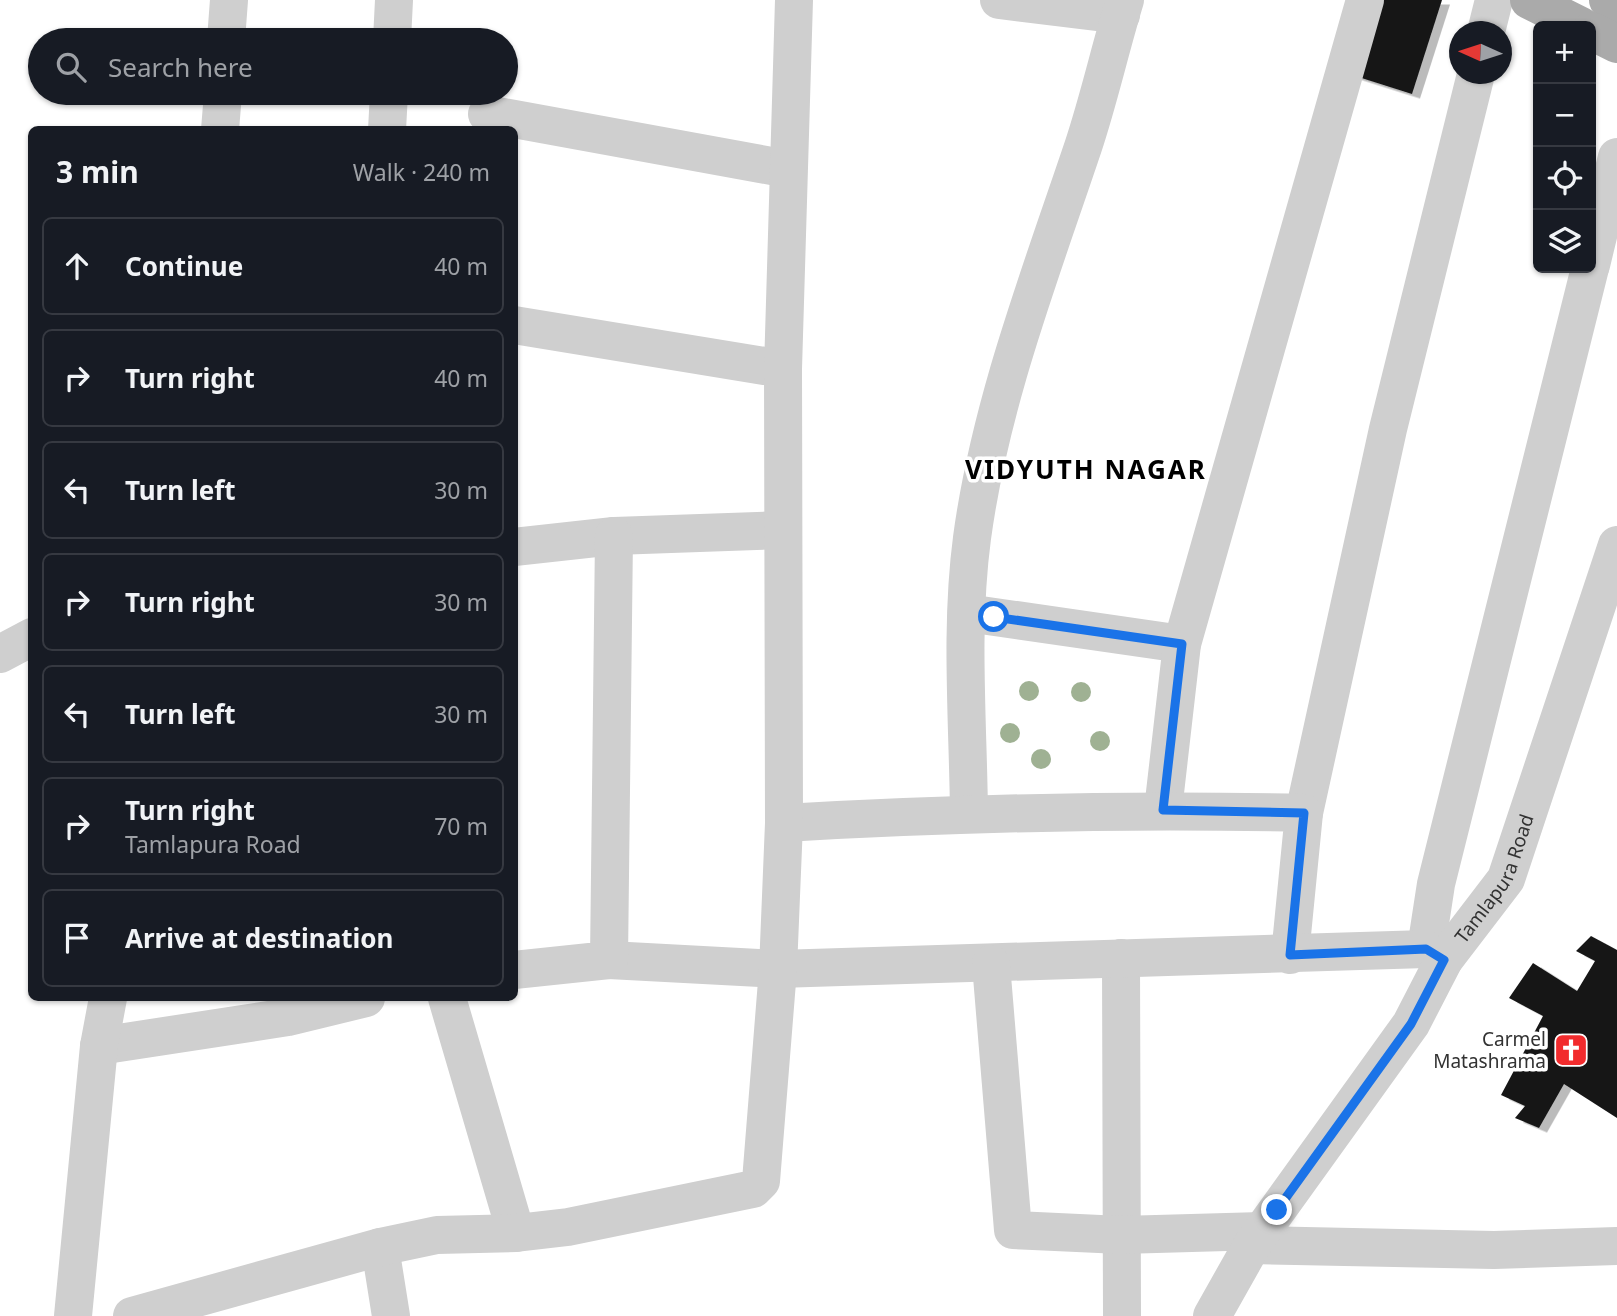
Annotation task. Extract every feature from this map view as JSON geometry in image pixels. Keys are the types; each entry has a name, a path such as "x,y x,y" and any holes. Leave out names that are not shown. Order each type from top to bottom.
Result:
{"main road":[{"path":"1529,0 1571,21"},
{"path":"1608,0 1617,5"},
{"path":"1596,34 1617,44"}],"street":[{"path":"227,28 229,0"},
{"path":"393,28 394,0"},
{"path":"132,1316 380,1247 437,1235 516,1233 568,1227 753,1189 761,1181 778,969 784,823 783,369 794,0"},
{"path":"969,813 967,613 972,538 994,428 1048,246 1084,145 1123,7 999,0"},
{"path":"1163,810 1182,644 1365,0"},
{"path":"1489,21 1494,0"},
{"path":"1290,955 1304,813 1388,429 1474,84"},
{"path":"220,126 222,105"},
{"path":"387,126 388,105"},
{"path":"487,114 788,169"},
{"path":"1596,243 1617,157"},
{"path":"518,970 609,960 778,969 1121,958 1435,955 1436,884 1589,273"},
{"path":"518,326 783,369"},
{"path":"518,547 614,536 782,530"},
{"path":"609,960 614,536"},
{"name":"Tamlapura Road","path":"1212,1316 1257,1238 1411,1024 1435,955 1506,879 1617,545"},
{"path":"967,613 1182,644"},
{"path":"0,654 28,639"},
{"path":"784,823 969,813 1163,810 1304,813"},
{"path":"1121,958 1122,1316"},
{"path":"991,964 1010,1222 1013,1230 1257,1238 1494,1250 1617,1245"},
{"path":"73,1316 99,1046 107,1001"},
{"path":"99,1046 288,1017 354,1001"},
{"path":"448,1001 516,1233"},
{"path":"380,1247 391,1316"}],"building":[{"path":"1376,0 1442,0 1412,94 1352,75"},
{"name":"Carmel Matashrama","path":"1591,936 1617,950 1617,1118 1564,1084 1539,1128 1515,1118 1525,1106 1501,1095 1543,1016 1509,998 1533,963 1577,991 1595,961 1576,951"}],"place":[{"name":"Carmel Matashrama","path":"1571,1050"}],"district":[{"name":"VIDYUTH NAGAR","path":"1086,470"}],"route":[{"path":"994,617 1182,644 1163,810 1304,813 1290,955 1426,949 1444,960 1411,1024 1277,1210"}]}
